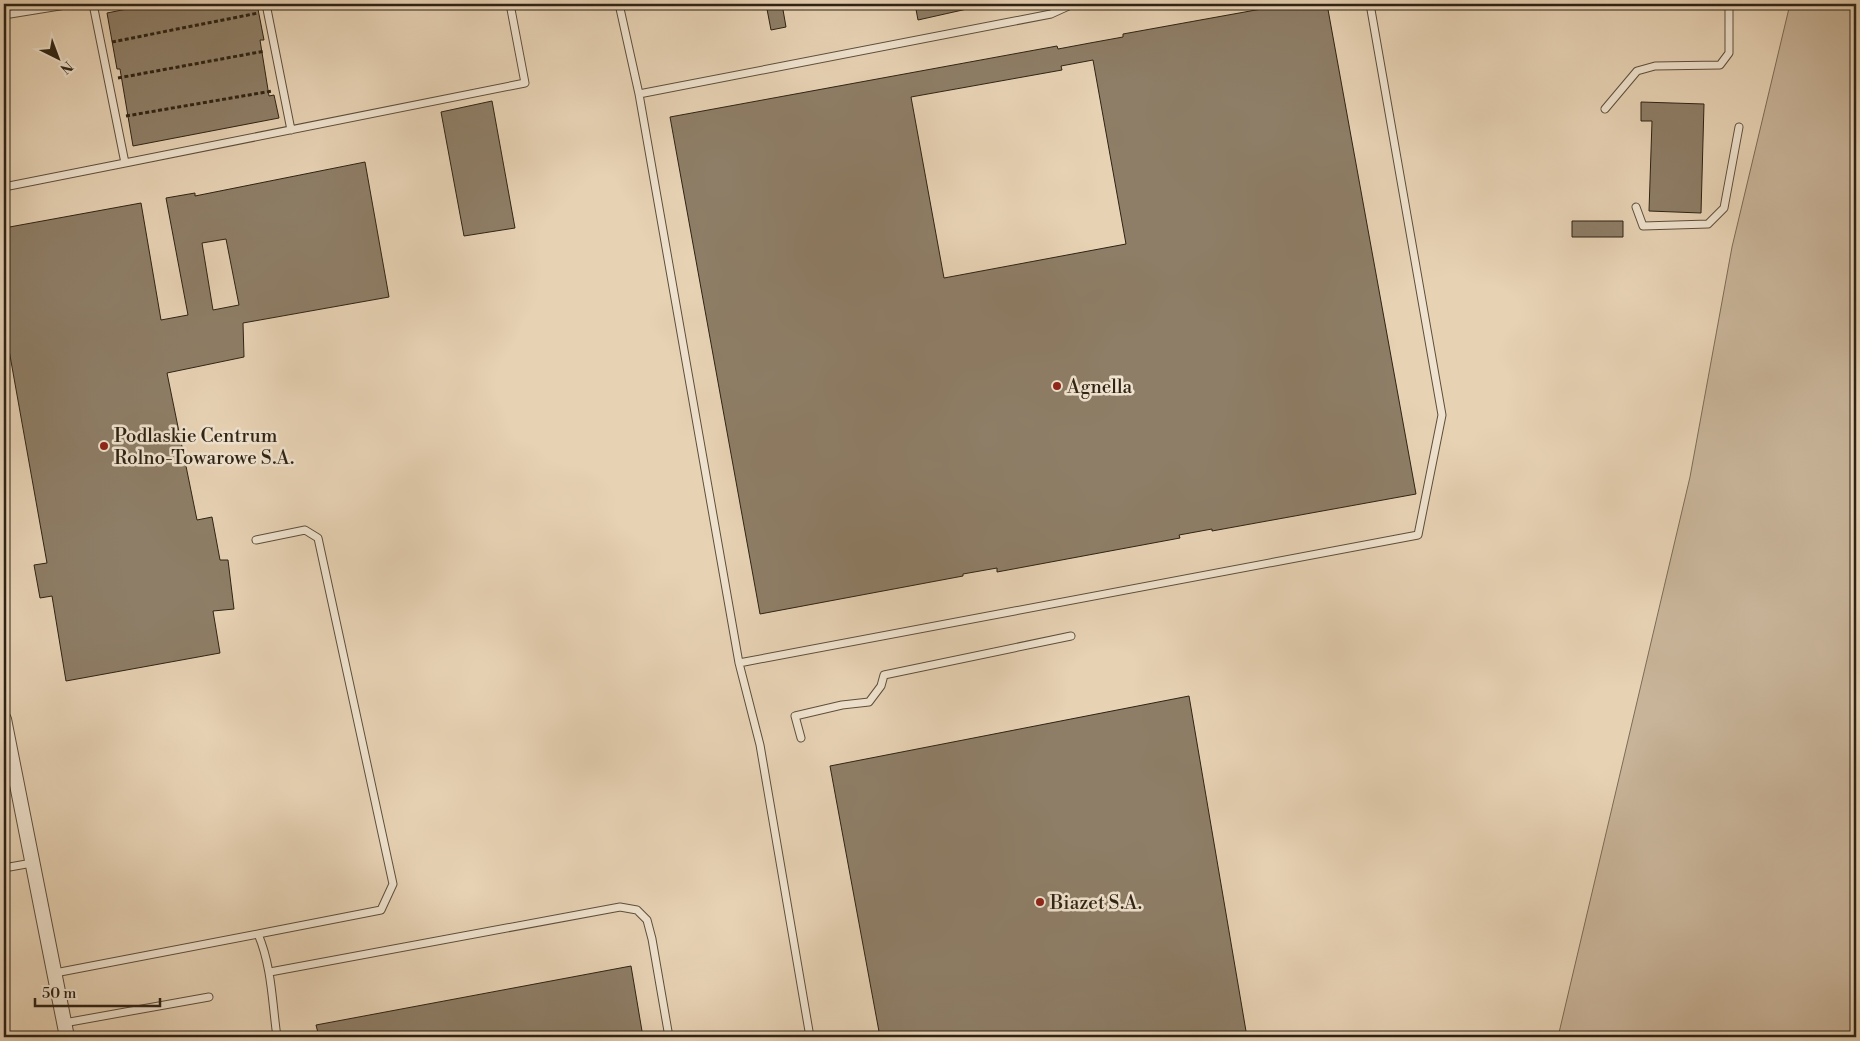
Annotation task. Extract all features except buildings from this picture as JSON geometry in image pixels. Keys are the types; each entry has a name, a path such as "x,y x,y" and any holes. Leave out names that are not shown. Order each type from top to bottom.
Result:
{"street":[{"path":"4,719 67,1037"}],"lane":[{"path":"4,15 72,4"},
{"path":"93,4 126,163"},
{"path":"4,187 525,83 510,4"},
{"path":"619,4 639,94 739,663 760,745 810,1037"},
{"path":"639,94 1051,14 1073,4"},
{"path":"739,663 1418,535 1442,415 1370,4"},
{"path":"1605,109 1638,71 1655,66 1720,65 1729,54 1729,4"},
{"path":"267,8 291,130"},
{"path":"1636,207 1643,226 1708,224 1724,208 1739,127"},
{"path":"55,973 380,910 393,884 318,538 305,530 256,540"},
{"path":"801,738 795,716 842,705 869,702 881,686 884,675 1071,636"},
{"path":"4,868 32,863"},
{"path":"270,972 620,908 637,910 647,920 652,939 669,1037"},
{"path":"258,934 266,954 270,972 277,1037"},
{"path":"64,1023 209,997"}],"path":[{"path":"101,44 267,8"},
{"path":"108,80 275,49"},
{"path":"116,118 283,89"}],"shaded area":[{"path":"1790,4 1856,4 1856,1037 1558,1037 1690,477 1732,247"}],"place":[{"name":"Agnella","path":"1057,386"},
{"name":"Podlaskie Centrum Rolno-Towarowe S.A.","path":"104,446"},
{"name":"Biazet S.A.","path":"1040,902"}]}
